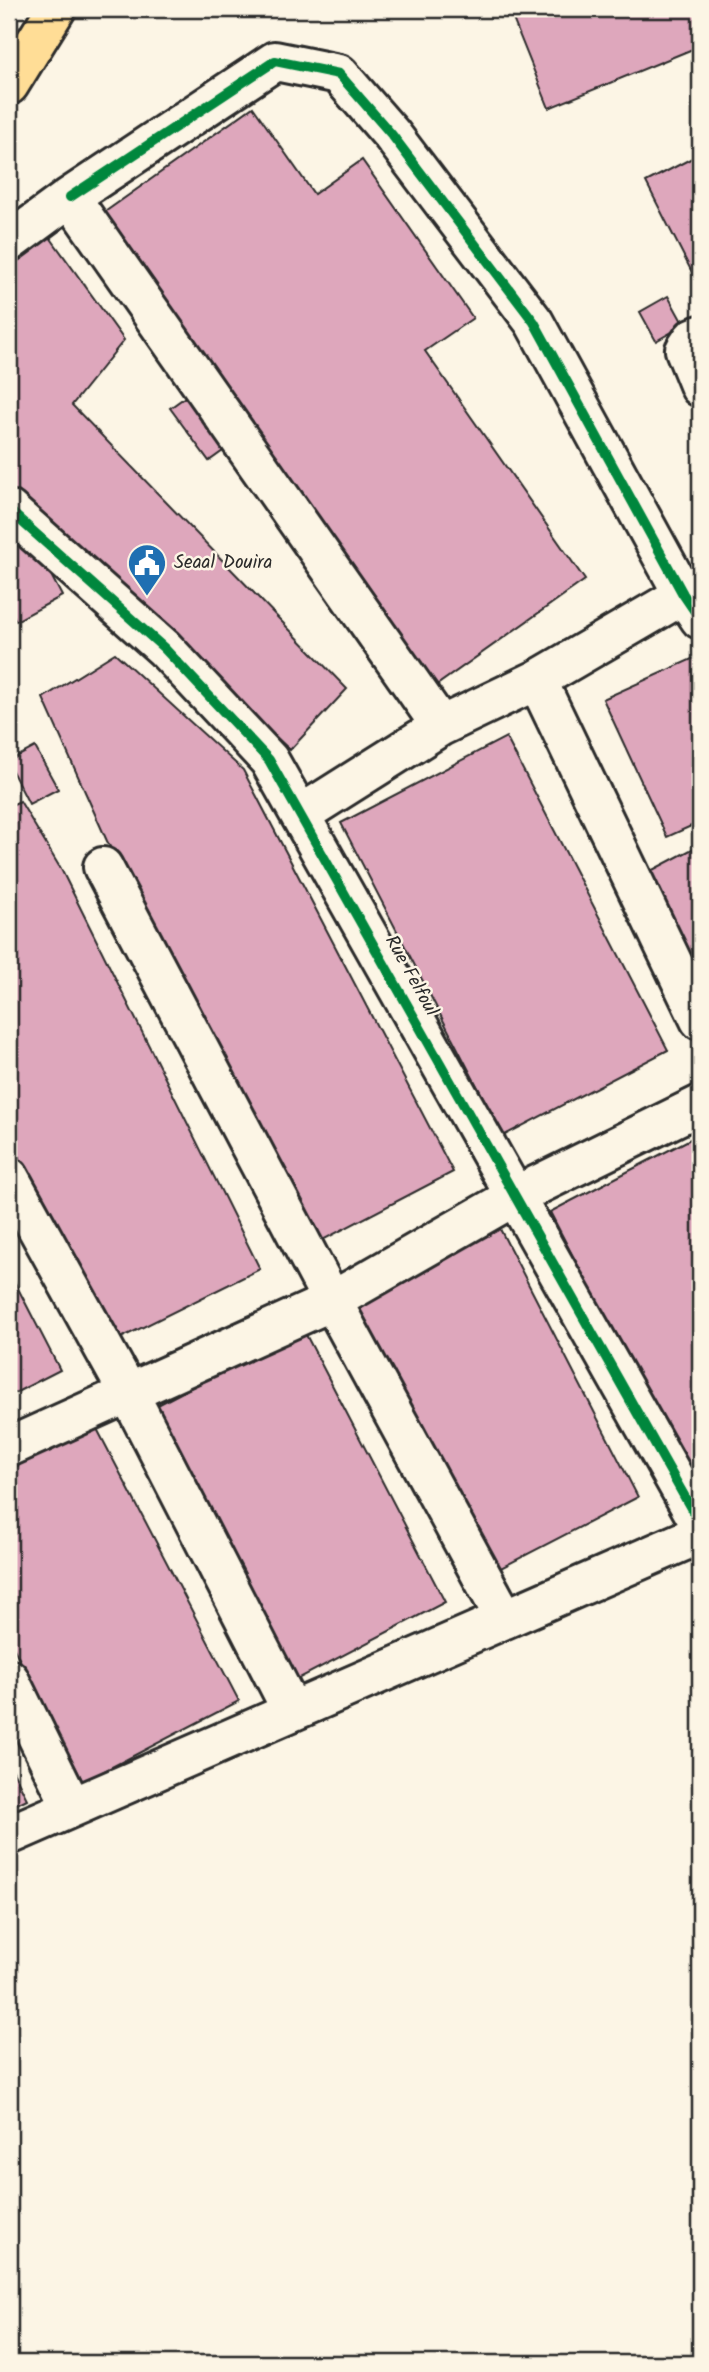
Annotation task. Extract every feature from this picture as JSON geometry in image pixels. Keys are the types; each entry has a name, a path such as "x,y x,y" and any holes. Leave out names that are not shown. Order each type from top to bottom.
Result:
{"highway":[{"path":"9,85 56,9"}],"street":[{"path":"9,242 71,197 275,61 339,74 392,135 534,322 694,600 441,726 300,815"},
{"path":"71,197 441,726"},
{"path":"700,335 694,338 685,350 700,387"},
{"name":"Rue Felfoul","path":"9,510 163,648 269,760 700,1524"},
{"path":"537,680 700,1020"},
{"path":"103,867 332,1301 505,1619"},
{"path":"9,1447 332,1301 515,1196 700,1105"},
{"path":"9,1177 129,1394 292,1711"},
{"path":"9,1835 700,1534"},
{"path":"9,1679 72,1807"}],"building":[{"path":"509,9 700,9 700,46 549,108"},
{"path":"253,107 314,194 362,160 473,318 425,351 585,580 434,687 102,214"},
{"path":"700,154 700,288 646,182"},
{"path":"47,233 124,340 72,405 347,689 290,750 9,486 9,263"},
{"path":"668,296 684,325 656,341 640,312"},
{"path":"195,390 234,443 209,461 170,408"},
{"path":"24,524 62,596 16,621 9,607 9,532"},
{"path":"115,653 243,770 453,1172 317,1243 107,841 43,698"},
{"path":"694,658 700,670 700,822 667,837 603,699"},
{"path":"506,737 668,1050 503,1136 341,823"},
{"path":"35,747 58,789 29,804 9,761"},
{"path":"20,801 62,871 260,1269 111,1343 9,1137 9,806"},
{"path":"700,845 700,986 643,875"},
{"path":"700,1134 700,1477 690,1482 550,1212"},
{"path":"500,1229 638,1497 495,1571 356,1304"},
{"path":"9,1271 60,1370 9,1396"},
{"path":"303,1329 445,1602 294,1681 152,1408"},
{"path":"94,1423 239,1701 83,1782 9,1639 9,1467"},
{"path":"9,1763 27,1799 9,1808"}],"cycle path":[{"path":"70,197 275,61 339,74 392,135 534,322 683,594 700,619"},
{"path":"9,510 164,648 269,760 700,1524"}],"place":[{"name":"Seaal Douira","path":"147,597"}]}
